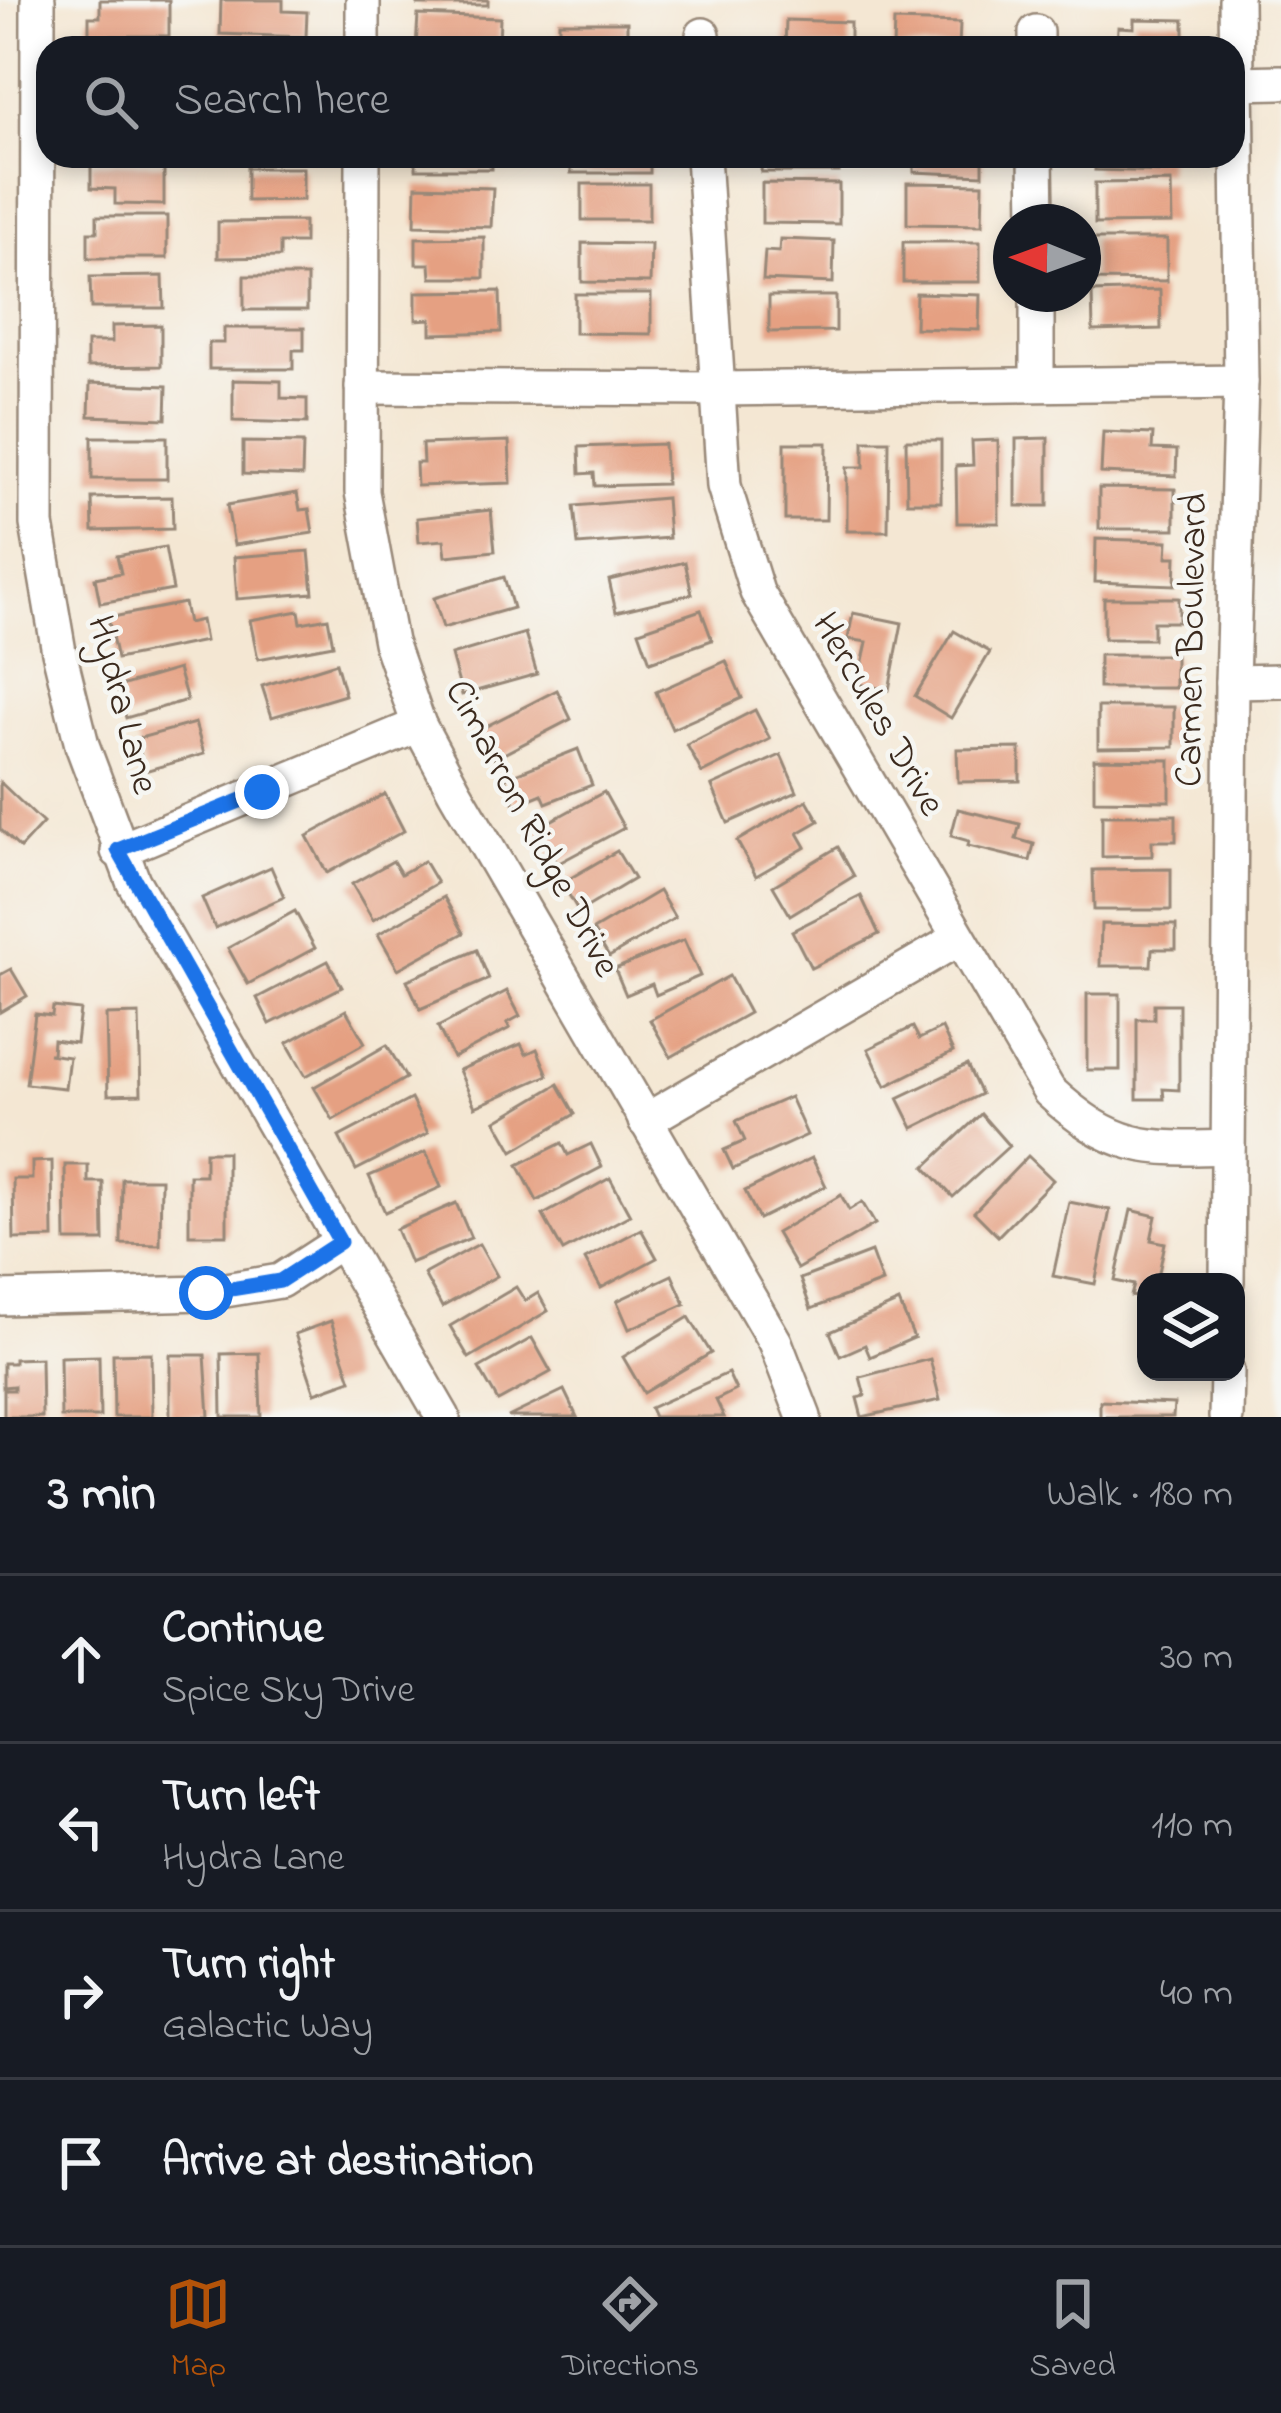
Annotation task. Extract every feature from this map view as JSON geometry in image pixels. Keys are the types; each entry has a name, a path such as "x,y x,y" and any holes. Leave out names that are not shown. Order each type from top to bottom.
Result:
{"street":[{"name":"Hydra Lane","path":"38,0 38,36"},
{"path":"363,0 363,36"},
{"name":"Carmen Boulevard","path":"1236,0 1236,36"},
{"path":"1245,83 1281,82"},
{"name":"Hydra Lane","path":"38,168 37,524 59,652 82,746 118,850 442,1417"},
{"name":"Cimarron Ridge Drive","path":"363,168 362,492 390,642 419,725 775,1342 804,1417"},
{"name":"Hercules Drive","path":"704,168 724,486 757,592 1049,1091 1082,1121 1111,1137 1159,1149 1228,1148"},
{"path":"1036,168 1036,204"},
{"name":"Carmen Boulevard","path":"1227,1273 1232,682 1241,382 1237,168"},
{"path":"1037,312 1037,384"},
{"path":"362,388 1241,382"},
{"path":"1232,682 1281,682"},
{"path":"118,850 419,725"},
{"path":"645,1121 958,939"},
{"path":"0,1298 206,1293 280,1281 340,1242"},
{"path":"1226,1417 1227,1381"}],"building":[{"path":"100,0 169,0 169,36 89,36 89,17 100,17"},
{"path":"221,0 283,0 283,11 307,12 306,36 220,34"},
{"path":"418,0 488,0 488,5 418,5"},
{"path":"418,15 500,18 499,36 417,36"},
{"path":"1134,19 1184,20 1184,36 1118,36 1118,27 1134,28"},
{"path":"786,20 850,22 850,36 785,36"},
{"path":"894,21 960,23 959,36 893,36"},
{"path":"559,22 627,22 627,36 559,36"},
{"path":"91,168 164,168 164,205 115,204 115,189 91,188"},
{"path":"247,168 303,168 303,200 247,201"},
{"path":"571,168 650,168 650,173 571,173"},
{"path":"761,168 839,168 839,172 761,172"},
{"path":"914,168 983,168 983,175 914,172"},
{"path":"1095,168 1167,168 1167,172"},
{"path":"1171,182 1172,223 1101,224 1095,183"},
{"path":"762,183 839,184 839,224 762,223"},
{"path":"907,183 983,184 982,225 907,224"},
{"path":"582,184 649,184 649,220 582,220"},
{"path":"416,186 493,188 491,227 415,225"},
{"path":"97,216 167,216 167,258 88,258 88,232 97,232"},
{"path":"304,221 304,243 280,243 280,257 218,258 218,222"},
{"path":"484,237 484,278 431,278 430,264 416,264 416,238"},
{"path":"780,239 834,241 833,283 763,280 765,251 779,252"},
{"path":"1101,239 1167,239 1167,281 1101,280"},
{"path":"903,242 980,242 980,282 903,282"},
{"path":"582,243 651,244 650,283 582,282"},
{"path":"163,276 164,308 91,308 90,277"},
{"path":"244,276 307,276 307,310 244,310"},
{"path":"1160,290 1161,329 1093,331 1093,312 1101,312 1101,292"},
{"path":"500,291 501,332 431,334 431,319 416,320 416,292"},
{"path":"916,293 980,295 979,330 915,328"},
{"path":"575,294 651,294 651,334 575,333"},
{"path":"769,296 836,296 836,331 769,332"},
{"path":"161,325 161,366 87,367 87,342 112,342 112,326"},
{"path":"224,328 304,328 304,350 293,350 293,369 209,369 209,343 224,343"},
{"path":"233,380 281,381 281,398 307,399 307,423 233,421"},
{"path":"90,383 167,386 166,419 89,416"},
{"path":"1103,432 1153,434 1152,449 1177,450 1176,476 1101,473"},
{"path":"92,437 167,437 167,479 92,479"},
{"path":"1048,438 1048,506 1016,506 1016,439"},
{"path":"906,440 941,440 941,502 907,502"},
{"path":"998,440 999,523 957,523 956,466 973,465 972,441"},
{"path":"509,441 511,483 417,486 416,463 423,463 422,444"},
{"path":"864,441 889,441 888,531 847,531 847,467 864,467"},
{"path":"243,442 303,443 302,476 243,474"},
{"path":"785,443 827,443 826,520 785,520"},
{"path":"664,444 666,484 595,486 594,473 580,474 579,447"},
{"path":"1099,488 1175,489 1175,529 1099,529"},
{"path":"297,493 300,510 309,509 313,533 234,545 227,505"},
{"path":"172,497 173,529 93,531 92,498"},
{"path":"666,498 669,538 578,545 574,506"},
{"path":"491,510 495,551 446,556 444,540 419,542 417,518"},
{"path":"1096,539 1168,541 1167,557 1176,557 1175,585 1095,582"},
{"path":"165,547 173,590 100,603 95,578 121,573 117,556"},
{"path":"309,551 313,593 237,599 234,557"},
{"path":"685,562 692,594 616,612 609,580"},
{"path":"504,577 513,608 443,628 434,598"},
{"path":"1104,598 1179,598 1179,622 1153,622 1153,639 1104,639"},
{"path":"184,603 188,623 201,620 205,641 117,659 108,618"},
{"path":"701,610 712,640 650,662 639,631"},
{"path":"299,611 301,623 328,618 333,645 258,659 250,620"},
{"path":"853,613 902,623 889,690 858,684 867,642 848,639"},
{"path":"954,631 990,652 951,718 915,696"},
{"path":"525,633 537,674 462,695 451,655"},
{"path":"1099,655 1175,655 1175,688 1099,688"},
{"path":"726,661 742,698 672,729 656,692"},
{"path":"336,663 345,695 272,717 262,686"},
{"path":"178,669 187,700 126,718 117,687"},
{"path":"557,690 571,719 494,759 479,730"},
{"path":"1098,707 1174,707 1174,747 1098,748"},
{"path":"755,710 770,739 702,773 687,745"},
{"path":"195,723 204,754 145,771 136,739"},
{"path":"1020,748 1020,781 958,782 957,749"},
{"path":"578,749 592,785 546,803 542,794 515,805 505,778"},
{"path":"781,755 797,792 728,823 712,786"},
{"path":"1094,759 1170,760 1170,801 1094,800"},
{"path":"0,782 43,823 20,848 0,829"},
{"path":"604,792 624,828 557,864 538,828"},
{"path":"385,794 404,831 327,873 307,836"},
{"path":"807,800 819,821 798,833 806,847 756,876 737,841"},
{"path":"958,809 1020,824 1016,839 1034,844 1030,861 968,846 969,841 951,836"},
{"path":"1102,815 1176,815 1176,841 1152,841 1152,856 1102,857"},
{"path":"838,847 854,876 790,915 773,886"},
{"path":"617,851 634,879 579,912 562,883"},
{"path":"393,861 401,874 424,861 437,883 373,920 352,884"},
{"path":"271,867 284,897 215,928 202,898"},
{"path":"1171,869 1171,910 1094,910 1093,870"},
{"path":"659,891 675,918 609,957 593,930"},
{"path":"861,896 879,934 811,968 792,931"},
{"path":"444,897 464,933 398,969 378,934"},
{"path":"295,911 315,948 248,984 228,948"},
{"path":"1101,924 1176,925 1176,949 1152,949 1151,966 1100,966"},
{"path":"684,940 700,976 656,995 652,984 626,995 615,969"},
{"path":"477,950 489,979 420,1009 407,980"},
{"path":"328,961 342,987 270,1024 257,998"},
{"path":"11,969 27,996 0,1012 0,975"},
{"path":"729,976 749,1013 671,1057 650,1020"},
{"path":"507,991 520,1016 507,1023 510,1028 453,1058 438,1027"},
{"path":"1087,994 1120,994 1120,1070 1087,1070"},
{"path":"1154,1004 1179,1004 1179,1090 1163,1089 1164,1099 1137,1099 1137,1019 1154,1019"},
{"path":"53,1007 80,1010 76,1043 53,1040 52,1054 48,1054 69,1057 65,1088 26,1084 35,1014 52,1016"},
{"path":"346,1010 365,1043 306,1076 287,1043"},
{"path":"139,1014 141,1094 108,1095 106,1015"},
{"path":"913,1027 919,1039 942,1028 953,1052 886,1086 868,1049"},
{"path":"521,1044 526,1054 537,1049 548,1075 475,1107 459,1070"},
{"path":"387,1045 406,1078 333,1120 314,1087"},
{"path":"967,1065 981,1094 913,1128 898,1098"},
{"path":"558,1084 575,1114 513,1151 496,1121"},
{"path":"790,1097 807,1135 733,1169 724,1150 745,1141 736,1121"},
{"path":"411,1099 428,1133 356,1170 339,1137"},
{"path":"981,1114 1009,1146 953,1197 925,1167"},
{"path":"562,1143 568,1155 591,1144 602,1167 537,1201 518,1165"},
{"path":"205,1152 227,1152 227,1235 189,1235 189,1175 205,1175"},
{"path":"426,1152 441,1187 385,1212 369,1176"},
{"path":"1028,1156 1053,1180 998,1236 974,1212"},
{"path":"812,1158 826,1186 759,1219 745,1191"},
{"path":"52,1161 53,1238 14,1239 13,1179 32,1179 32,1162"},
{"path":"65,1165 88,1165 88,1182 103,1182 104,1241 66,1241"},
{"path":"610,1178 630,1215 563,1251 543,1215"},
{"path":"122,1179 161,1179 160,1245 121,1244"},
{"path":"841,1195 849,1210 862,1202 875,1224 797,1269 776,1233"},
{"path":"1069,1202 1110,1210 1095,1284 1053,1276"},
{"path":"456,1203 471,1238 410,1263 396,1229"},
{"path":"1131,1210 1156,1216 1151,1240 1165,1243 1159,1273 1137,1273 1137,1297 1131,1296 1134,1285 1115,1281"},
{"path":"641,1229 657,1258 601,1288 585,1259"},
{"path":"479,1244 497,1276 442,1307 424,1274"},
{"path":"871,1252 882,1282 811,1309 800,1279"},
{"path":"672,1275 685,1304 629,1329 617,1301"},
{"path":"516,1287 525,1301 538,1293 548,1311 469,1358 450,1326"},
{"path":"899,1302 914,1338 870,1357 865,1345 840,1356 830,1332"},
{"path":"689,1317 711,1353 644,1393 623,1357"},
{"path":"331,1321 351,1380 315,1393 295,1334"},
{"path":"532,1338 551,1372 498,1401 479,1368"},
{"path":"151,1353 152,1417 114,1417 113,1354"},
{"path":"259,1353 261,1417 222,1417 221,1354"},
{"path":"170,1355 205,1355 209,1417 170,1417"},
{"path":"99,1356 100,1417 61,1417 60,1357"},
{"path":"41,1358 42,1417 4,1417 4,1390 14,1390 14,1386 3,1387 3,1363"},
{"path":"930,1359 940,1400 862,1417 857,1398 865,1396 860,1377"},
{"path":"728,1373 736,1390 716,1400 724,1417 654,1417 650,1408"},
{"path":"564,1390 577,1417 508,1417"},
{"path":"1100,1401 1174,1404 1173,1417 1100,1417"}],"route":[{"path":"206,1293 280,1281 340,1242 118,850 262,792"}]}
